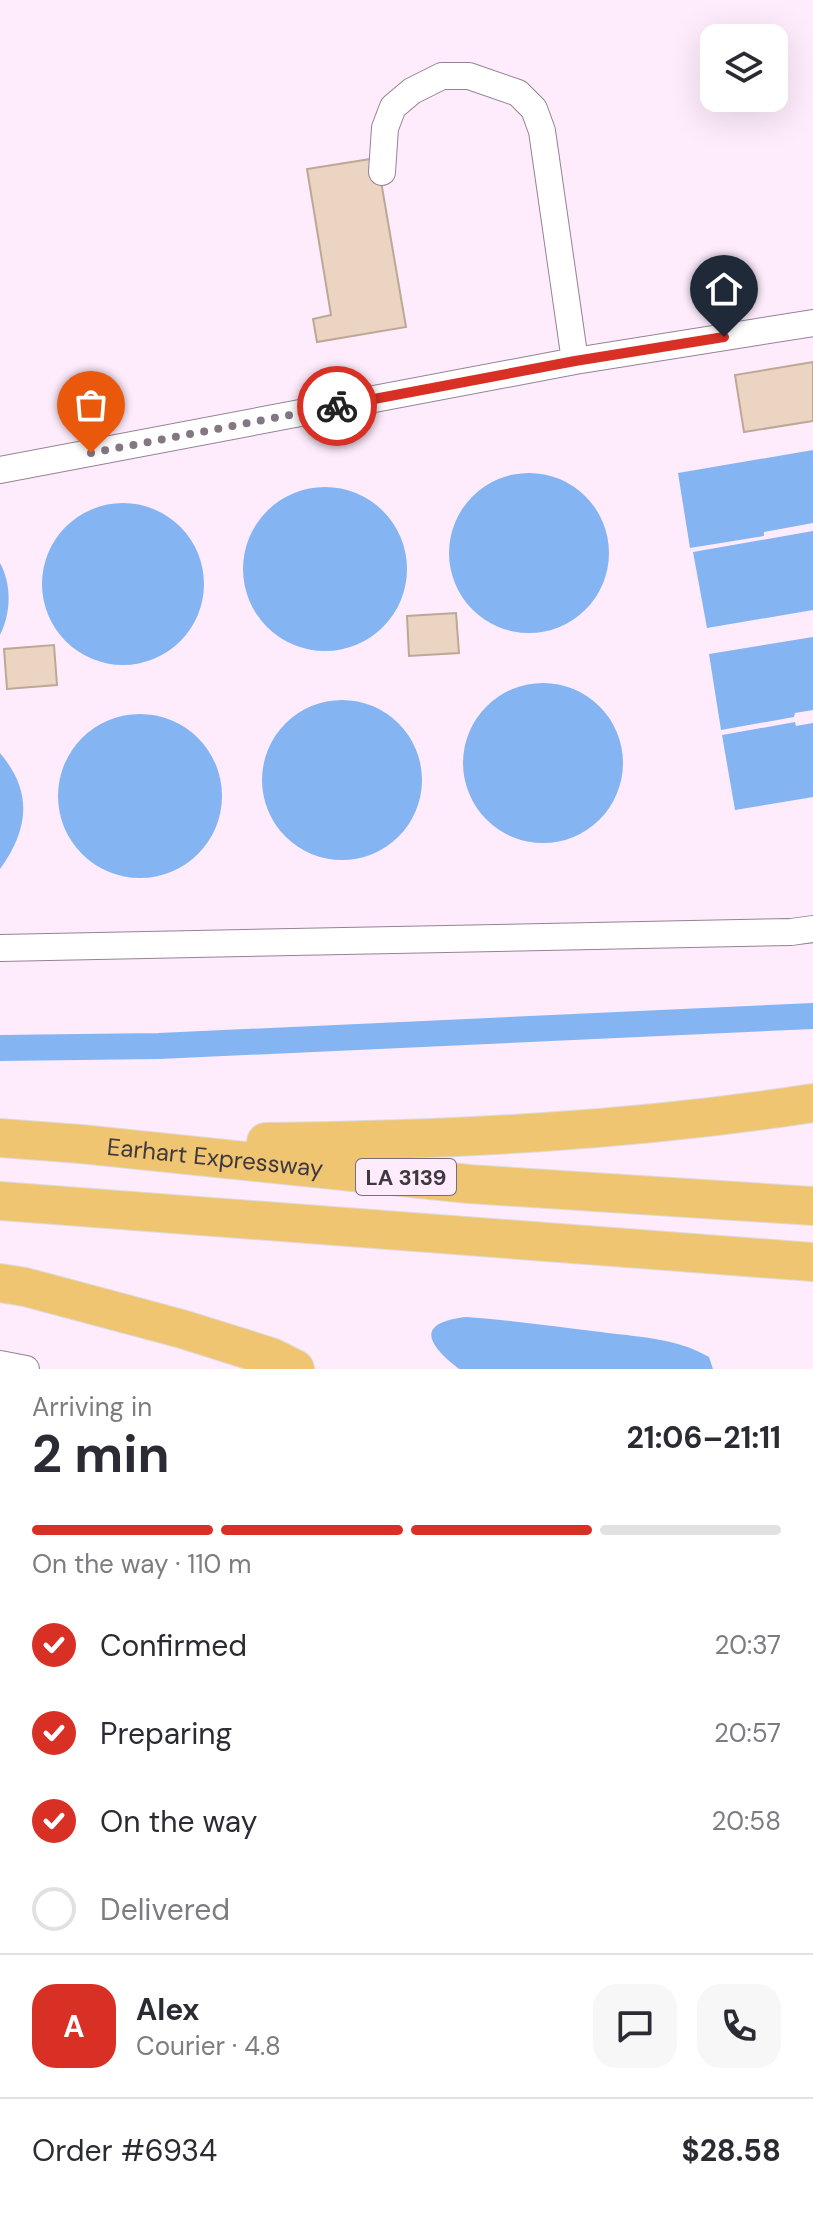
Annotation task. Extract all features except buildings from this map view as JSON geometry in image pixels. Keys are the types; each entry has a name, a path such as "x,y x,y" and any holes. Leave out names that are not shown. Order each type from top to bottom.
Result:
{"highway":[{"path":"81,1144 419,1140 732,1116 813,1103"},
{"name":"Earhart Expressway","path":"0,1138 469,1184 813,1206"},
{"name":"LA 3139","path":"0,1201 813,1262"},
{"path":"12,1285 180,1345 230,1369"},
{"path":"12,1285 182,1329 271,1357 295,1369"}],"lane":[{"path":"382,172 385,128 393,107 412,91 442,76 469,76 518,93 534,109 542,131 575,361"},
{"path":"0,470 575,361 813,323"},
{"path":"0,948 813,929"},
{"path":"0,1364 26,1369"}],"water":[{"path":"813,450 813,523 764,532 764,536 690,548 678,473"},
{"path":"529,473 560,479 586,496 603,522 609,553 603,584 586,610 560,627 529,633 498,627 472,610 455,584 449,553 455,522 472,496 498,479"},
{"path":"325,487 356,493 383,511 401,538 407,569 401,600 383,627 356,645 325,651 294,645 267,627 249,600 243,569 249,538 267,511 294,493"},
{"path":"123,503 154,509 180,527 198,553 204,584 198,615 180,641 154,659 123,665 92,659 66,641 48,615 42,584 48,553 66,527 92,509"},
{"path":"813,531 813,610 707,628 693,552"},
{"path":"0,563 7,580 9,599 0,635"},
{"path":"813,637 813,710 795,713 794,717 721,730 709,654"},
{"path":"543,683 574,689 599,707 617,732 623,763 617,794 599,819 574,837 543,843 512,837 487,819 469,794 463,763 469,732 487,707 512,689"},
{"path":"342,700 373,706 399,723 416,749 422,780 416,811 399,837 373,854 342,860 311,854 285,837 268,811 262,780 268,749 285,723 311,706"},
{"path":"140,714 171,720 198,738 216,765 222,796 216,827 198,854 171,872 140,878 109,872 82,854 64,827 58,796 64,765 82,738 109,720"},
{"path":"795,722 796,726 813,723 813,797 735,810 722,735"},
{"path":"0,753 18,782 23,811 17,839 0,869"},
{"path":"466,1317 670,1342 709,1357 713,1369 459,1369 440,1352 431,1336 439,1324"}],"waterway":[{"path":"0,1048 159,1046 813,1016"}],"way so far":[{"path":"91,453 337,406"}],"route":[{"path":"337,406 575,361 724,337"}]}
